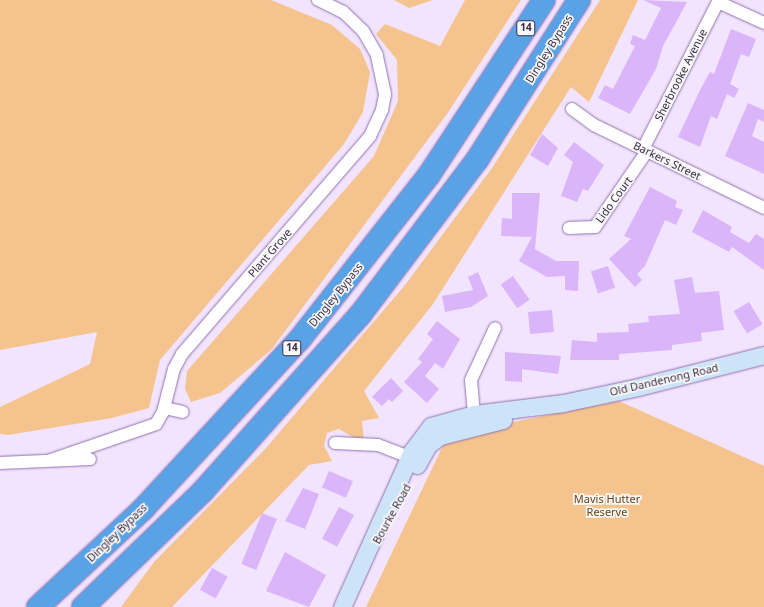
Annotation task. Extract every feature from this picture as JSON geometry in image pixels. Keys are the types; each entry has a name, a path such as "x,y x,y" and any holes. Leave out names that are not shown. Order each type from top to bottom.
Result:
{"highway":[{"name":"Dingley Bypass","path":"38,607 149,502 300,339 429,175 544,0"},
{"name":"Dingley Bypass","path":"83,607 204,491 360,315 477,160 579,0"}],"main road":[{"name":"Old Dandenong Road","path":"414,459 428,445 437,430 475,420 563,403 764,354"},
{"name":"Bourke Road","path":"342,607 363,564 391,519 414,459"}],"street":[{"name":"Plant Grove","path":"51,460 151,428 164,408 172,372 182,354 361,148 378,122 385,94 377,55 363,31 343,12 318,0"},
{"path":"719,1 764,23"},
{"name":"Sherbrooke Avenue","path":"645,150 719,1"},
{"name":"Barkers Street","path":"572,109 591,123 764,208"},
{"name":"Lido Court","path":"569,228 595,227 645,150"},
{"path":"475,420 471,380 495,328"},
{"path":"164,408 183,412"},
{"path":"335,443 377,444 414,459"},
{"name":"Plant Grove","path":"0,463 90,459"}],"green space":[{"path":"0,0 271,0 332,25 360,49 370,72 363,112 344,144 160,360 149,408 112,418 8,435 0,434 0,407 90,364 97,332 0,350"},
{"path":"394,0 433,0 409,8"},
{"path":"465,0 521,0 447,114 271,350 220,393 191,402 185,389 187,371 374,156 398,101 397,60 376,34 385,24 440,46"},
{"path":"600,0 638,0 589,102 571,87 433,304 364,391 379,418 362,421 364,440 356,439 339,429 327,433 324,446 332,461 309,465 172,607 121,607 154,562 266,448 405,285 492,168"},
{"name":"Mavis Hutter Reserve","path":"619,401 764,466 764,607 366,607 448,435"}],"building":[{"path":"643,0 687,2 663,46 656,69 630,114 598,98 605,85 613,89 635,46 630,44 633,35 645,40 661,8"},
{"path":"731,29 756,39 749,57 741,54 730,84 739,89 734,98 727,94 717,119 711,116 700,147 678,137 710,72 714,74"},
{"path":"748,103 764,110 764,122 758,119 752,136 764,142 764,174 725,156"},
{"path":"542,134 558,148 548,166 530,155"},
{"path":"574,142 604,165 588,191 583,189 577,202 561,196 573,162 564,155"},
{"path":"650,187 677,201 675,207 683,210 676,225 665,220 645,266 637,274 642,280 635,287 609,259 631,239 624,236"},
{"path":"512,193 540,193 535,249 556,261 579,261 578,291 565,290 565,276 547,277 519,261 532,237 501,236 502,218 512,219"},
{"path":"703,210 732,227 730,232 749,243 756,234 764,239 764,270 732,247 729,252 692,232"},
{"path":"608,266 615,288 598,293 591,272"},
{"path":"478,272 488,296 471,307 445,312 442,296 473,290 468,277"},
{"path":"513,276 530,300 517,308 501,285"},
{"path":"692,277 695,293 719,291 724,330 701,333 702,341 672,345 672,350 619,354 619,360 570,360 572,340 597,342 597,333 629,332 628,324 649,322 648,316 680,314 674,280"},
{"path":"749,302 762,324 747,334 734,311"},
{"path":"552,310 554,332 530,334 528,312"},
{"path":"437,321 460,339 443,369 435,363 425,376 439,389 427,403 404,382 422,362 418,359 433,339 427,334"},
{"path":"505,352 561,356 558,374 522,369 522,382 505,381"},
{"path":"391,378 403,391 392,402 389,399 382,406 372,397"},
{"path":"329,471 353,481 346,498 322,488"},
{"path":"303,488 319,494 305,529 285,521"},
{"path":"339,507 354,515 337,547 322,539"},
{"path":"262,513 277,519 256,570 241,564"},
{"path":"285,552 326,575 309,607 266,591"},
{"path":"212,568 228,577 216,599 200,590"}]}
